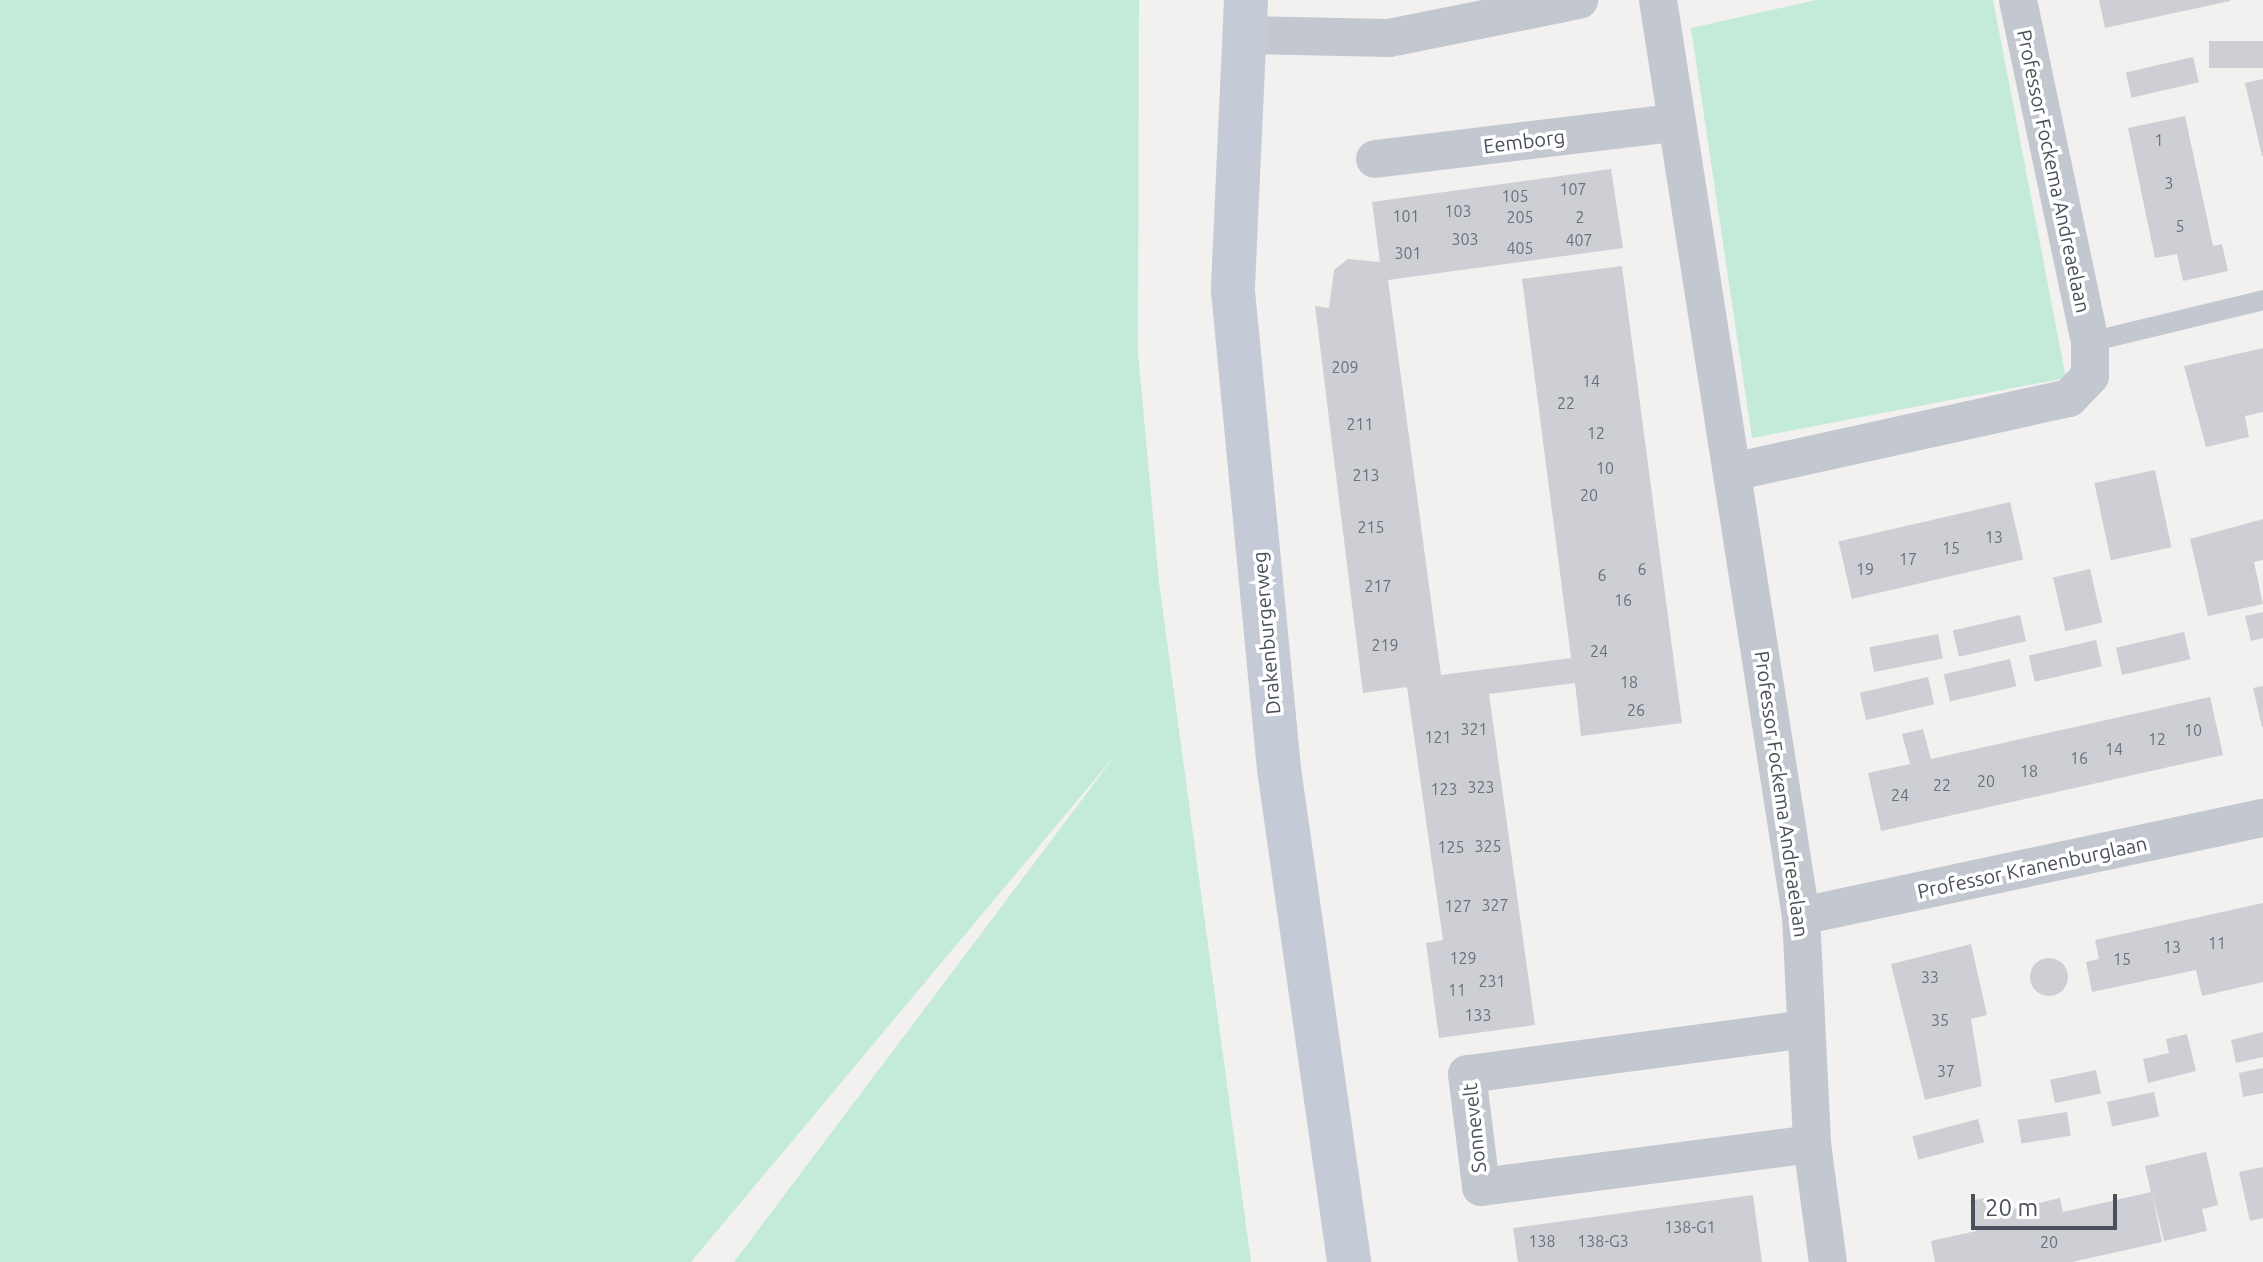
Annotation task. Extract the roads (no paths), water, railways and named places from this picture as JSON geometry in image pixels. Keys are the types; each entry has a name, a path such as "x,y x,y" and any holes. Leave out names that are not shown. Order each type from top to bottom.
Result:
{"main road":[{"name":"Drakenburgerweg","path":"1245,18 1233,291 1279,769 1349,1262"}],"street":[{"path":"1245,18 1389,38 1529,5 1579,0"},
{"name":"Professor Fockema Andreaelaan","path":"1658,0 1674,123 1737,471 1801,916 1812,1144 1828,1262"},
{"name":"Professor Fockema Andreaelaan","path":"1737,471 2069,398 2090,376 2090,342 2018,0"},
{"name":"Eemborg","path":"1375,159 1674,123"},
{"name":"Professor Kranenburglaan","path":"1801,916 2263,818"},
{"name":"Sonnevelt","path":"1806,1029 1467,1074 1481,1187 1812,1144"}],"lane":[{"path":"2090,342 2263,300"}]}
